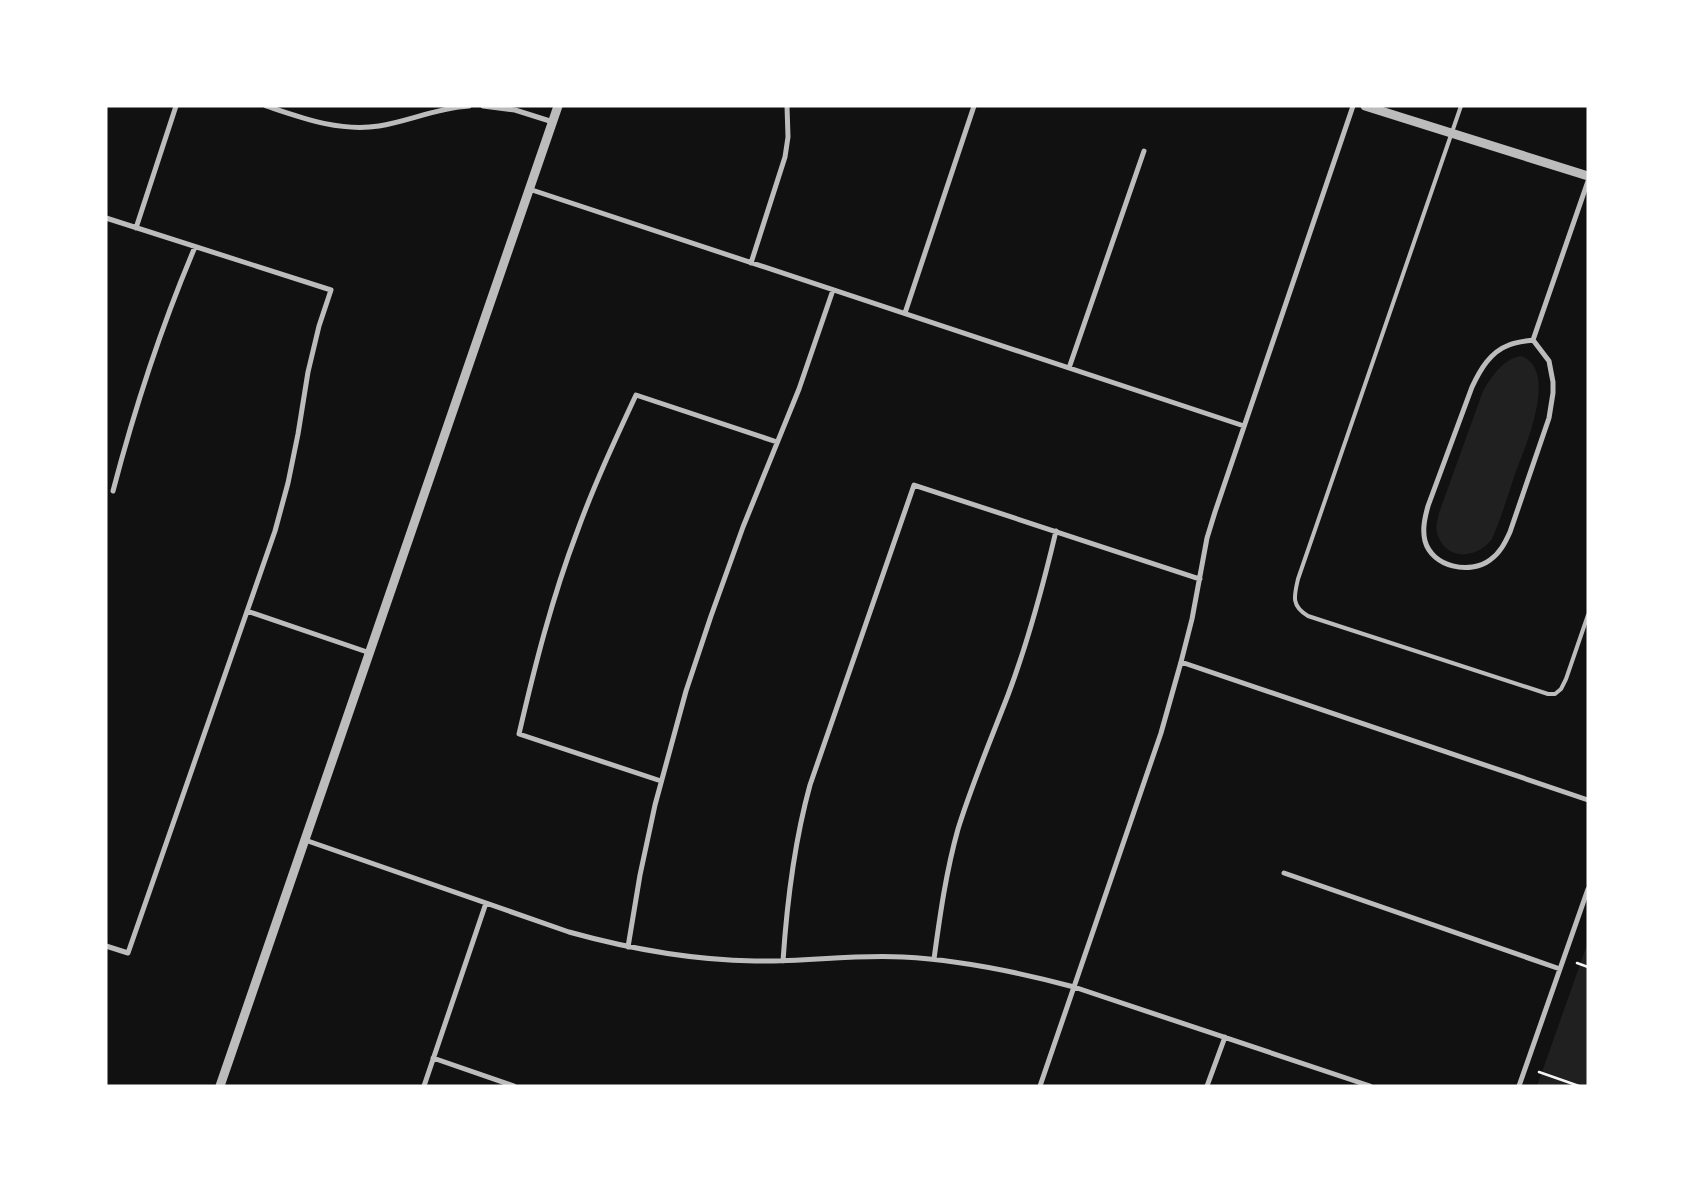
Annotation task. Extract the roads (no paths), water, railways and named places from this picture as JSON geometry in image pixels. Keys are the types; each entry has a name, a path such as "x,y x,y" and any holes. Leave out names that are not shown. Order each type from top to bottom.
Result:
{"street":[{"path":"136,228 176,106"},
{"path":"266,106 312,121 336,126 358,127 377,126 432,111 469,106"},
{"path":"483,106 515,110 553,122"},
{"path":"220,1086 558,106"},
{"path":"751,262 785,158 788,137 787,106"},
{"path":"905,314 974,106"},
{"path":"1040,1086 1161,733 1181,662 1215,512 1353,106"},
{"path":"1365,106 1588,176"},
{"path":"1069,368 1144,151"},
{"path":"1533,340 1588,181"},
{"path":"529,189 1244,426"},
{"path":"106,218 331,290 319,326 308,372 288,483 275,531 128,952 106,946"},
{"path":"113,491 131,423 153,355 195,247"},
{"path":"628,947 640,875 661,781 686,691 710,616 743,527 799,388 833,290"},
{"path":"1533,340 1549,361 1553,393 1548,418 1510,532 1501,549 1491,560 1474,567 1454,567 1430,551 1425,542 1425,519 1428,506 1472,386 1478,375 1485,364 1508,345 1533,340"},
{"path":"661,781 519,734 554,597 600,474 636,395 777,442"},
{"path":"783,961 786,910 792,862 810,785 914,484 1200,579"},
{"path":"934,959 941,907 958,830 1009,693 1028,635 1056,532"},
{"path":"247,611 370,653"},
{"path":"1181,662 1588,800"},
{"path":"305,840 569,932 628,947 699,958 754,961 901,957 934,959 982,966 1034,976 1074,987 1370,1086"},
{"path":"1284,873 1560,969"},
{"path":"1519,1086 1588,889"},
{"path":"424,1086 486,904"},
{"path":"1208,1086 1225,1037"},
{"path":"433,1058 514,1086"}],"lane":[{"path":"1461,106 1298,579 1295,603 1300,611 1308,616 1538,693 1548,694 1555,694 1561,689 1588,615"}]}
